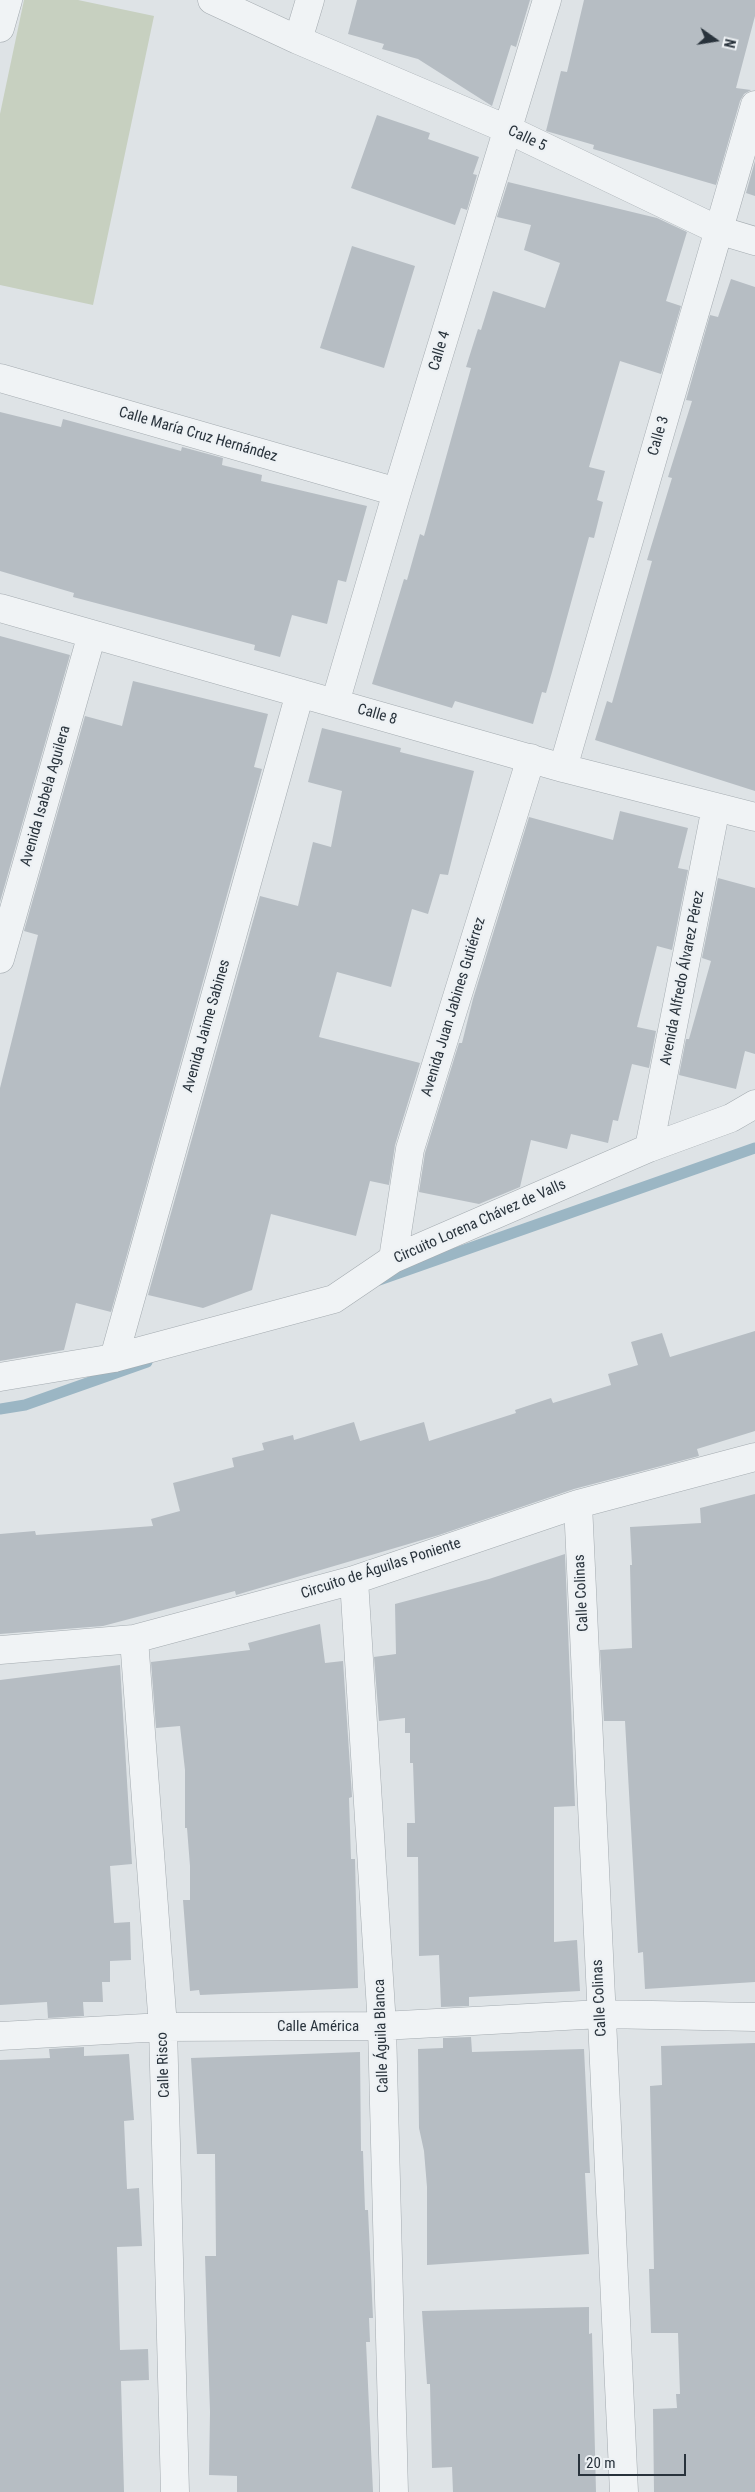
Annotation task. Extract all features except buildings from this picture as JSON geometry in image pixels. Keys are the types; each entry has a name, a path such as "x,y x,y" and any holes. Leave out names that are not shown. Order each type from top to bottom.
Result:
{"street":[{"path":"0,28 8,0"},
{"name":"Calle 5","path":"212,0 298,40 509,130 718,230 755,241"},
{"path":"298,40 310,0"},
{"name":"Calle 4","path":"335,703 397,492 548,0"},
{"name":"Calle 3","path":"563,768 755,105"},
{"name":"Calle María Cruz Hernández","path":"0,378 397,492"},
{"name":"Calle 8","path":"0,608 563,768 755,816"},
{"name":"Avenida Isabela Aguilera","path":"0,958 92,634"},
{"name":"Avenida Jaime Sabines","path":"114,1358 300,694"},
{"name":"Avenida Juan Jabines Gutiérrez","path":"393,1259 410,1149 531,758"},
{"name":"Avenida Alfredo Álvarez Pérez","path":"650,1148 716,807"},
{"name":"Circuito Lorena Chávez de Valls","path":"0,1377 114,1358 334,1299 393,1259 650,1148 730,1118 755,1104"},
{"name":"Circuito de Águilas Poniente","path":"0,1650 134,1639 354,1580 578,1504 755,1457"},
{"name":"Calle Colinas","path":"578,1504 624,2492"},
{"name":"Calle Águila Blanca","path":"354,1580 382,2026 394,2492"},
{"name":"Calle Risco","path":"134,1639 163,2027 175,2492"},
{"name":"Calle América","path":"0,2036 163,2027 382,2026 601,2014 755,2017"}],"green space":[{"path":"24,0 78,0 154,16 93,305 0,285 0,114"}],"waterway":[{"path":"379,1280 755,1148"},
{"path":"0,1409 25,1405 147,1362"}]}
